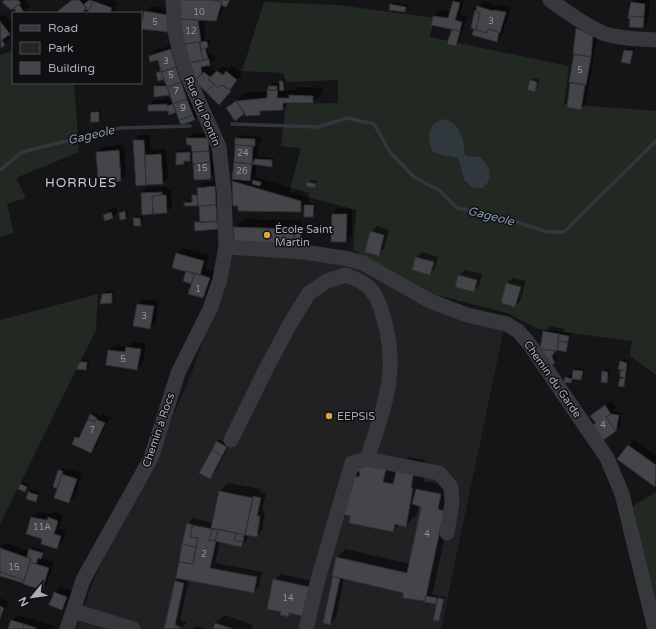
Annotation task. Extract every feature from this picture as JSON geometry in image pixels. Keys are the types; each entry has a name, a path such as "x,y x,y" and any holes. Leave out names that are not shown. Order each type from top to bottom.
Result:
{"street":[{"name":"Rue du Pontin","path":"173,0 175,32 185,69 219,147 224,192 226,247"},
{"path":"550,0 586,24 604,33 630,38 656,40"},
{"name":"Chemin à Rocs","path":"67,629 83,580 151,458 178,373 210,309 220,279 226,247"},
{"name":"Chemin du Garde","path":"226,247 304,252 350,259 363,263 430,301 467,315 507,324 518,331 528,342 607,458 622,494 656,629"},
{"path":"231,440 290,324 309,293 327,281 346,275 368,286 380,305 388,332 392,366 387,399 367,459"},
{"path":"306,629 317,583 352,463 367,459 439,473 451,488 452,503 447,533"},
{"path":"74,610 133,629"}],"shaded area":[{"path":"444,119 452,122 458,129 463,141 464,153 467,156 480,157 489,168 489,180 483,188 473,188 464,180 460,163 456,157 433,152 429,141 431,128 438,121"},
{"name":"EEPSIS","path":"234,253 353,262 413,300 446,313 505,324 441,629 76,629 94,579 155,459 192,372"}],"green space":[{"path":"264,2 339,5 434,18 430,37 569,66 564,104 656,111 656,375 630,356 632,341 538,329 507,313 432,294 388,271 353,250 356,210 289,192 301,148 281,146 286,104 338,103 338,80 286,82 283,73 242,71"},
{"path":"12,51 12,84 74,84 79,152 16,178 26,198 7,204 14,233 0,237 0,55"},
{"path":"98,294 96,330 0,524 0,320"},
{"path":"656,492 656,607 633,506"}],"building":[{"path":"5,0 18,0 21,3 11,10 2,2"},
{"path":"72,0 79,0 87,8 82,12 56,12"},
{"path":"89,0 93,1 89,12 83,5"},
{"path":"179,0 212,0 222,2 216,21 178,19"},
{"path":"212,0 230,0 226,7 221,5 222,2"},
{"path":"93,1 112,8 110,12 88,12"},
{"path":"453,1 460,3 455,20 462,22 460,31 431,25 433,16 448,18"},
{"path":"631,2 645,4 644,17 628,16"},
{"path":"19,4 23,12 16,12 14,8"},
{"path":"390,4 406,7 405,12 389,10"},
{"path":"477,6 493,11 506,12 500,33 488,29 487,33 476,30 480,13 476,12"},
{"path":"475,10 480,13 476,30 471,28"},
{"path":"144,11 168,15 168,32 142,29"},
{"path":"628,16 644,17 643,28 629,27 630,19"},
{"path":"180,19 198,20 201,42 184,44"},
{"path":"0,21 10,34 2,40 5,45 1,48"},
{"path":"576,28 593,36 591,57 573,54"},
{"path":"452,29 460,31 456,46 447,44"},
{"path":"474,29 487,33 488,29 499,32 497,42 472,35"},
{"path":"202,41 206,41 208,45 206,49 202,49 200,47 200,43"},
{"path":"199,42 203,60 189,63 184,44"},
{"path":"205,48 208,59 203,60 201,49"},
{"path":"171,49 176,67 161,72 158,60 150,62 149,56"},
{"path":"624,50 633,51 630,64 621,62"},
{"path":"574,54 591,57 586,85 569,82"},
{"path":"209,59 210,65 201,67 202,73 195,81 189,63"},
{"path":"176,67 181,82 167,87 161,72"},
{"path":"161,71 164,79 158,81 156,73"},
{"path":"217,71 223,75 226,71 237,80 230,90 221,85 218,88 208,79"},
{"path":"204,72 210,77 208,79 214,84 206,92 195,81"},
{"path":"530,80 537,82 535,92 527,90"},
{"path":"279,81 283,81 284,90 280,91"},
{"path":"181,82 187,99 173,104 167,87"},
{"path":"570,83 585,85 581,110 567,107"},
{"path":"214,84 218,88 221,85 231,91 219,105 206,92"},
{"path":"154,86 167,86 170,95 154,97"},
{"path":"268,86 277,86 277,90 268,90"},
{"path":"267,90 278,90 277,98 289,98 289,95 313,96 313,103 283,103 283,110 260,111 260,115 246,116 236,101 267,98"},
{"path":"187,99 193,115 179,120 173,104"},
{"path":"236,101 245,113 235,121 226,108"},
{"path":"167,104 167,106 173,104 176,112 169,115 168,111 148,111 148,105"},
{"path":"91,112 99,112 99,122 90,122"},
{"path":"193,115 195,120 181,125 179,120"},
{"path":"186,138 208,138 209,151 192,152 191,145 187,145"},
{"path":"235,138 255,139 255,146 235,145"},
{"path":"133,140 144,140 146,185 136,186"},
{"path":"235,145 253,146 252,164 234,162"},
{"path":"119,150 121,181 109,182 109,178 98,178 96,152"},
{"path":"209,151 210,162 193,164 192,152"},
{"path":"190,152 190,161 184,161 184,164 176,165 176,153"},
{"path":"161,154 163,184 146,185 145,155"},
{"path":"255,159 272,160 272,167 252,164"},
{"path":"210,162 211,179 194,180 193,164"},
{"path":"234,162 252,164 250,181 232,179"},
{"path":"253,180 261,182 260,186 252,184"},
{"path":"232,181 301,201 301,212 238,211 238,206 233,206"},
{"path":"307,182 316,184 315,188 306,186"},
{"path":"215,186 216,205 198,206 197,188"},
{"path":"162,192 162,195 152,196 153,214 142,215 141,193"},
{"path":"166,195 167,213 153,214 152,196"},
{"path":"192,195 197,195 198,206 184,206 184,203 192,202"},
{"path":"216,205 217,221 200,223 199,206"},
{"path":"304,205 314,205 313,217 304,217"},
{"path":"125,211 126,219 120,220 119,213"},
{"path":"111,212 113,218 105,221 103,215"},
{"path":"332,214 347,214 346,242 331,242"},
{"path":"133,218 140,218 141,226 134,226"},
{"path":"217,221 218,229 195,231 194,222"},
{"name":"École Saint Martin","path":"233,227 294,229 294,247 234,241"},
{"path":"294,229 301,229 301,248 294,247"},
{"path":"370,231 384,235 379,256 365,252"},
{"path":"176,253 204,261 200,275 172,268"},
{"path":"415,257 434,262 430,275 412,270"},
{"path":"186,271 195,273 191,284 183,281"},
{"path":"195,273 210,278 203,298 188,294"},
{"path":"458,275 477,280 474,292 455,287"},
{"path":"506,283 521,287 515,307 501,303"},
{"path":"112,293 112,303 100,304 102,294"},
{"path":"137,304 154,306 150,329 133,326"},
{"path":"543,331 559,334 557,351 540,349"},
{"path":"559,334 569,336 568,342 558,341"},
{"path":"558,341 568,342 566,352 557,350"},
{"path":"126,347 141,349 137,370 106,365 108,350 125,352"},
{"path":"540,349 555,351 552,357 555,363 551,365"},
{"path":"620,361 627,363 626,371 618,369"},
{"path":"80,362 87,362 86,370 76,369"},
{"path":"573,370 583,371 581,380 572,379"},
{"path":"620,370 626,371 624,387 618,386 620,378 623,379 623,377 620,377"},
{"path":"602,371 608,372 607,383 601,382"},
{"path":"565,377 572,379 571,383 564,382"},
{"path":"605,405 611,414 606,417 616,431 602,441 592,426 596,423 590,416"},
{"path":"90,414 97,418 95,422 88,419"},
{"path":"611,414 619,415 616,431 606,417"},
{"path":"88,419 95,422 96,419 105,423 91,453 72,444 75,437 79,438"},
{"path":"216,441 227,447 222,456 212,450"},
{"path":"628,445 656,465 655,487 617,459"},
{"path":"212,450 222,456 210,479 199,473"},
{"path":"357,464 386,469 383,482 393,484 397,468 414,471 411,488 413,488 406,527 395,524 393,532 349,523 350,516 343,514 350,476 359,477 360,472 355,470"},
{"path":"58,470 63,471 57,488 53,487"},
{"path":"62,474 77,479 69,503 54,498"},
{"path":"20,484 27,487 25,492 18,489"},
{"path":"416,489 441,494 438,509 444,511 425,601 403,598 403,593 332,576 336,557 407,573 421,507 412,504"},
{"path":"219,491 253,498 245,535 211,528"},
{"path":"28,492 38,495 36,502 26,499"},
{"path":"253,496 261,498 257,516 260,516 257,537 245,535"},
{"path":"31,517 47,520 48,517 58,521 54,534 61,536 57,549 41,544 42,539 26,534"},
{"path":"187,523 193,525 190,537 198,538 196,547 182,544"},
{"path":"192,525 212,529 209,540 216,541 210,568 257,577 254,593 176,578 179,562 193,564 198,538 190,537"},
{"path":"212,529 218,530 215,541 209,540"},
{"path":"218,529 236,533 234,540 243,542 241,547 215,541"},
{"path":"236,533 244,535 243,542 234,540"},
{"path":"182,544 196,547 193,564 179,562"},
{"path":"0,548 31,559 24,580 0,572"},
{"path":"29,549 43,553 41,559 38,558 36,564 30,562 31,559 27,557"},
{"path":"30,562 49,568 42,590 23,584"},
{"path":"0,572 24,580 23,583 0,576"},
{"path":"333,576 340,578 330,625 323,623"},
{"path":"273,579 309,587 303,616 289,613 289,617 280,615 281,612 267,609"},
{"path":"175,581 184,583 175,625 182,628 164,629"},
{"path":"54,592 67,597 62,610 49,605"},
{"path":"426,596 437,598 436,604 424,602"},
{"path":"438,598 444,599 439,621 433,620"},
{"path":"0,606 4,608 0,619"},
{"path":"11,620 24,624 23,629 8,629"},
{"path":"215,623 233,629 213,629"},
{"path":"24,624 36,628 36,629 23,629"}],"waterway":[{"name":"Gageole","path":"232,124 318,127 347,118 374,124 390,152 414,177 440,191 457,208 502,217 547,232 564,232 656,141"},
{"name":"Gageole","path":"0,170 22,152 120,128 190,126"}],"place":[{"name":"École Saint Martin","path":"267,235"},
{"name":"EEPSIS","path":"329,416"}],"district":[{"name":"HORRUES","path":"81,182"}]}
